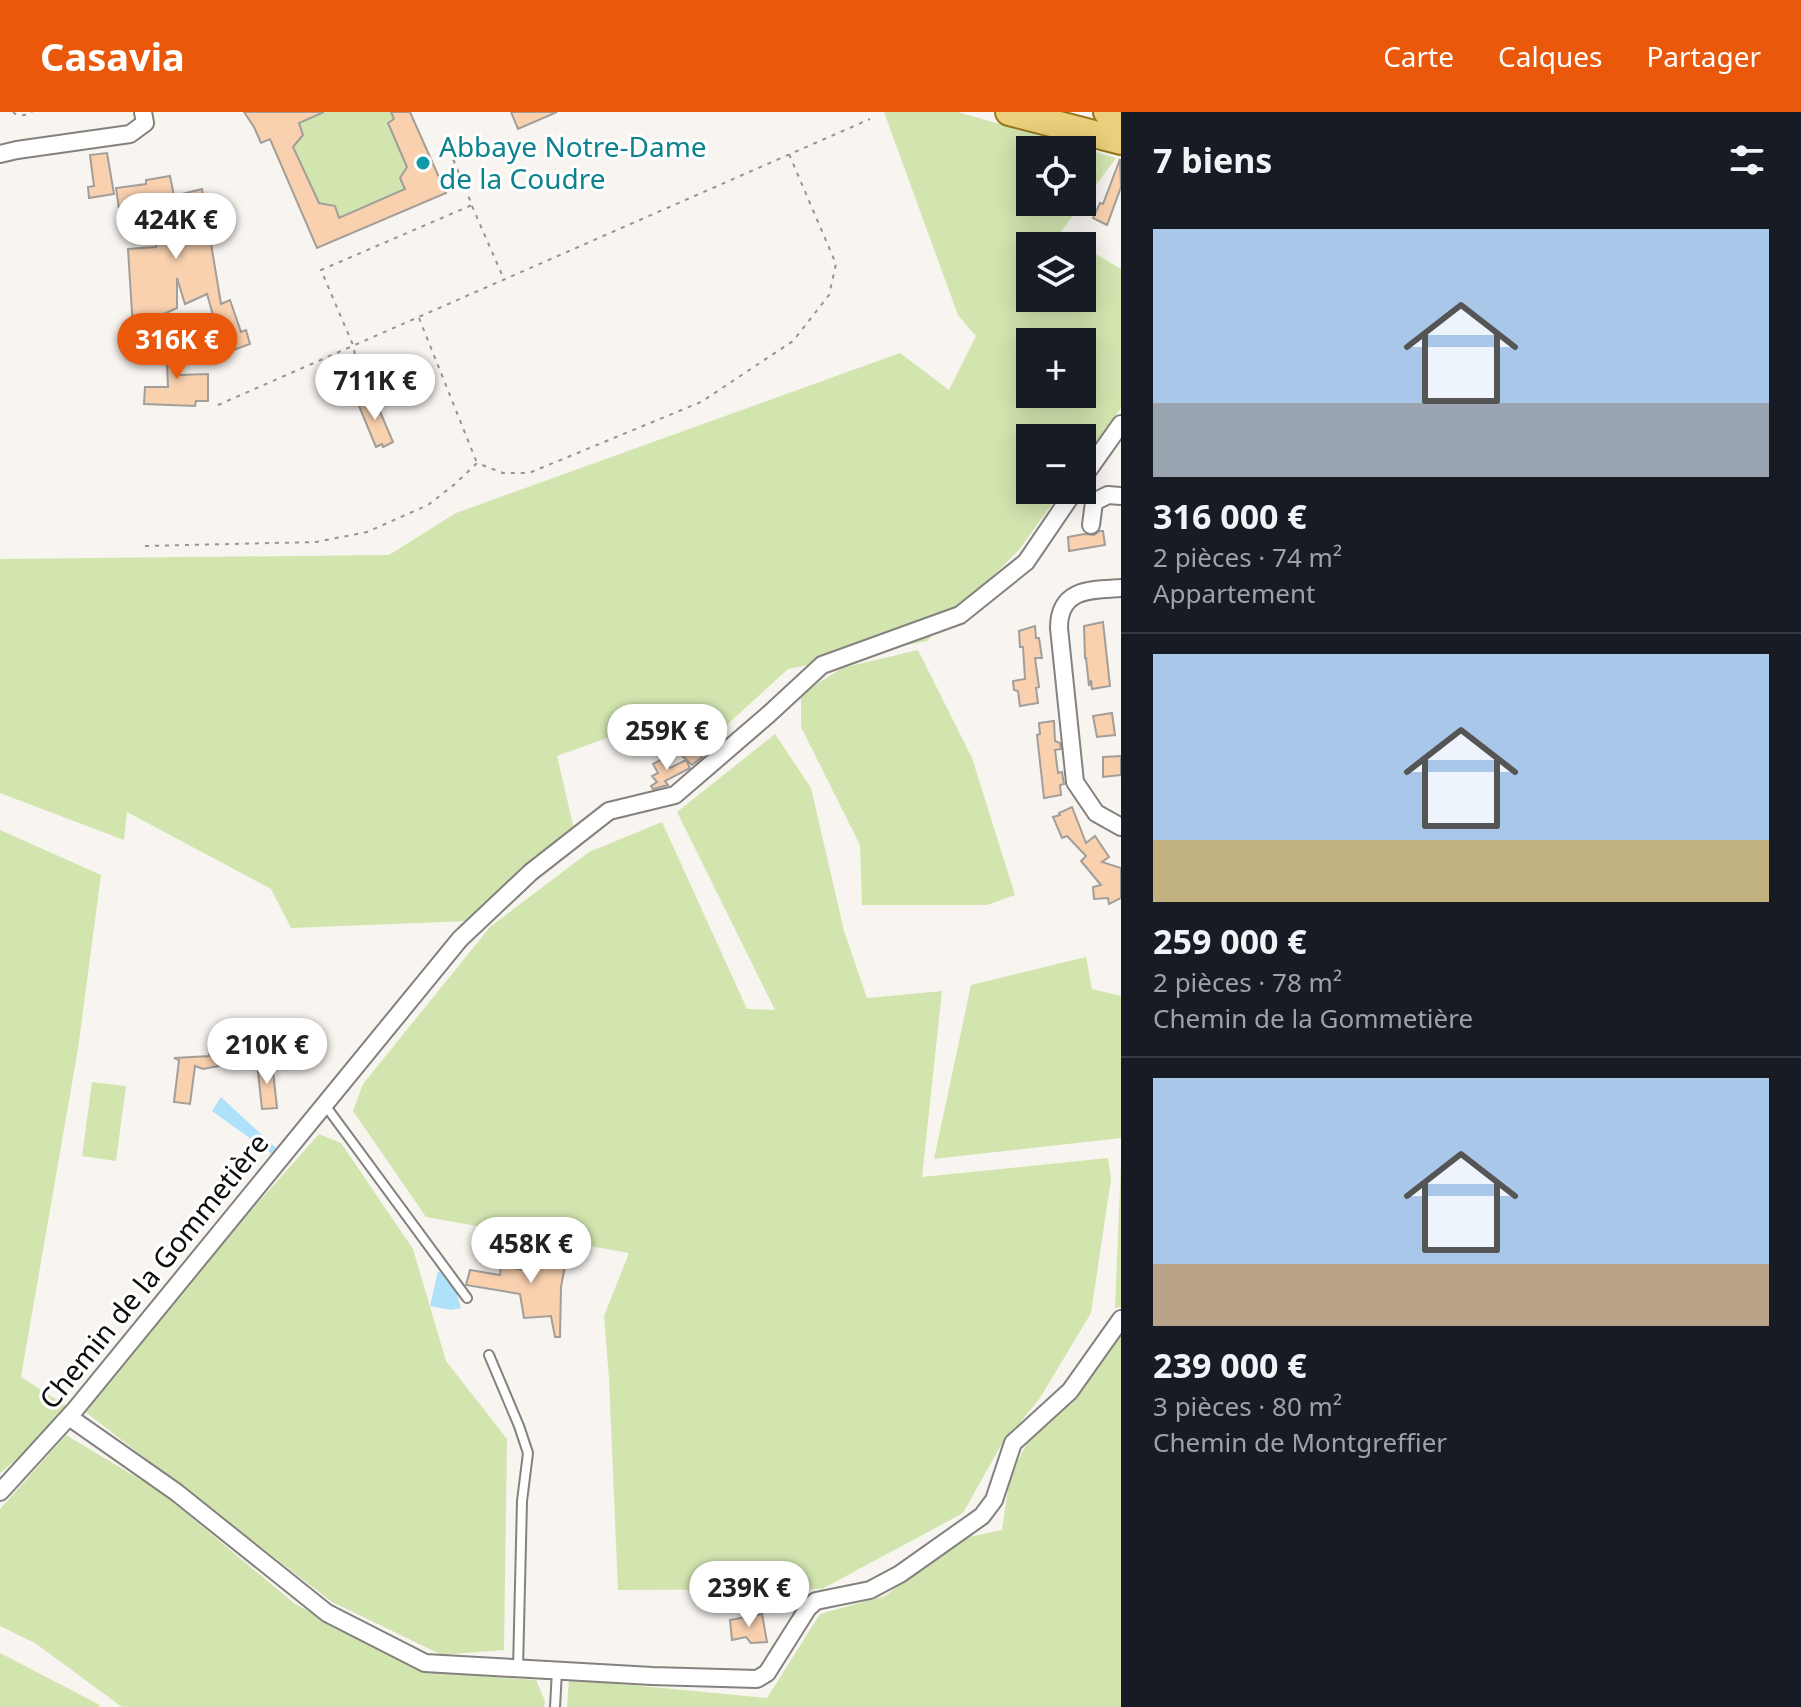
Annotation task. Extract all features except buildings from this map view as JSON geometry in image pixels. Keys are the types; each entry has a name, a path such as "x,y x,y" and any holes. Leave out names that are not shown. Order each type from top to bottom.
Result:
{"main road":[{"path":"1009,112 1121,141"},
{"path":"1107,112 1121,116"}],"street":[{"path":"0,154 130,134 145,123 143,112"},
{"path":"1096,459 1121,424"},
{"path":"1091,525 1094,502 1108,495 1121,496"},
{"name":"Chemin de la Gommetière","path":"0,1492 69,1417 460,939 531,872 609,811 675,795 822,665 960,615 1026,562 1065,504"},
{"path":"1121,588 1086,590 1076,594 1061,611 1059,628 1075,782 1096,813 1121,827"},
{"path":"69,1417 176,1492 327,1613 425,1663 757,1679 767,1673 808,1608 816,1601 870,1590 900,1574 982,1516 994,1500 1013,1443 1070,1391 1121,1319"}],"lane":[{"path":"325,1105 467,1298"},
{"path":"489,1355 528,1453 522,1501 518,1669"},
{"path":"555,1707 557,1671"}],"path":[{"path":"13,112 23,116 32,112"},
{"path":"218,405 870,119"},
{"path":"444,137 504,279"},
{"path":"418,317 477,463 503,473 529,473 701,402 793,341 829,295 836,264 789,154"},
{"path":"363,393 353,345 321,270 472,205"},
{"path":"145,546 316,542 367,532 428,505 477,463"}],"green space":[{"path":"325,112 391,112 394,119 388,123 415,184 328,222 285,129"},
{"path":"884,112 958,112 1040,136 1016,136 1016,216 1073,216 1061,232 1016,232 1016,312 1096,312 1096,254 1121,269 1121,408 1096,443 1096,424 1016,424 1016,504 1052,504 1019,550 927,641 788,669 717,734 648,723 557,756 574,829 470,921 291,928 271,889 127,812 124,840 0,793 0,559 389,555 456,513 900,353 949,390 976,336 958,315"},
{"path":"1096,152 1116,158 1096,185"},
{"path":"918,650 972,758 1015,895 987,905 862,905 860,845 801,727 801,694 842,668"},
{"path":"775,734 811,788 844,931 867,998 942,991 922,1177 1108,1158 1111,1179 1091,1313 1040,1398 1000,1447 963,1513 822,1589 618,1590 604,1316 629,1253 426,1217 353,1111 363,1084 490,927 589,852 662,822 747,1009 775,1010 677,812"},
{"path":"0,830 101,875 78,1049 21,1377 74,1411 0,1473"},
{"path":"1086,957 1092,989 1121,996 1121,1138 934,1159 971,985"},
{"path":"92,1082 126,1086 116,1161 82,1156"},
{"path":"319,1134 341,1143 413,1249 446,1361 507,1439 504,1650 442,1655 332,1602 84,1411 241,1222"},
{"path":"1121,1163 1121,1307 1115,1308"},
{"path":"1121,1335 1121,1707 567,1707 569,1679 767,1698 820,1614 885,1596 959,1539 1002,1530 1010,1476 1033,1432 1073,1400"},
{"path":"66,1435 161,1492 295,1604 425,1672 536,1680 545,1701 544,1707 122,1707 35,1643 0,1626 0,1509"},
{"path":"0,1653 100,1705 99,1707 0,1707"}],"water":[{"path":"221,1097 276,1148 272,1154 212,1111"},
{"path":"438,1271 450,1282 461,1308 451,1310 430,1306"}],"place":[{"name":"Abbaye Notre-Dame de la Coudre","path":"423,163"}]}
